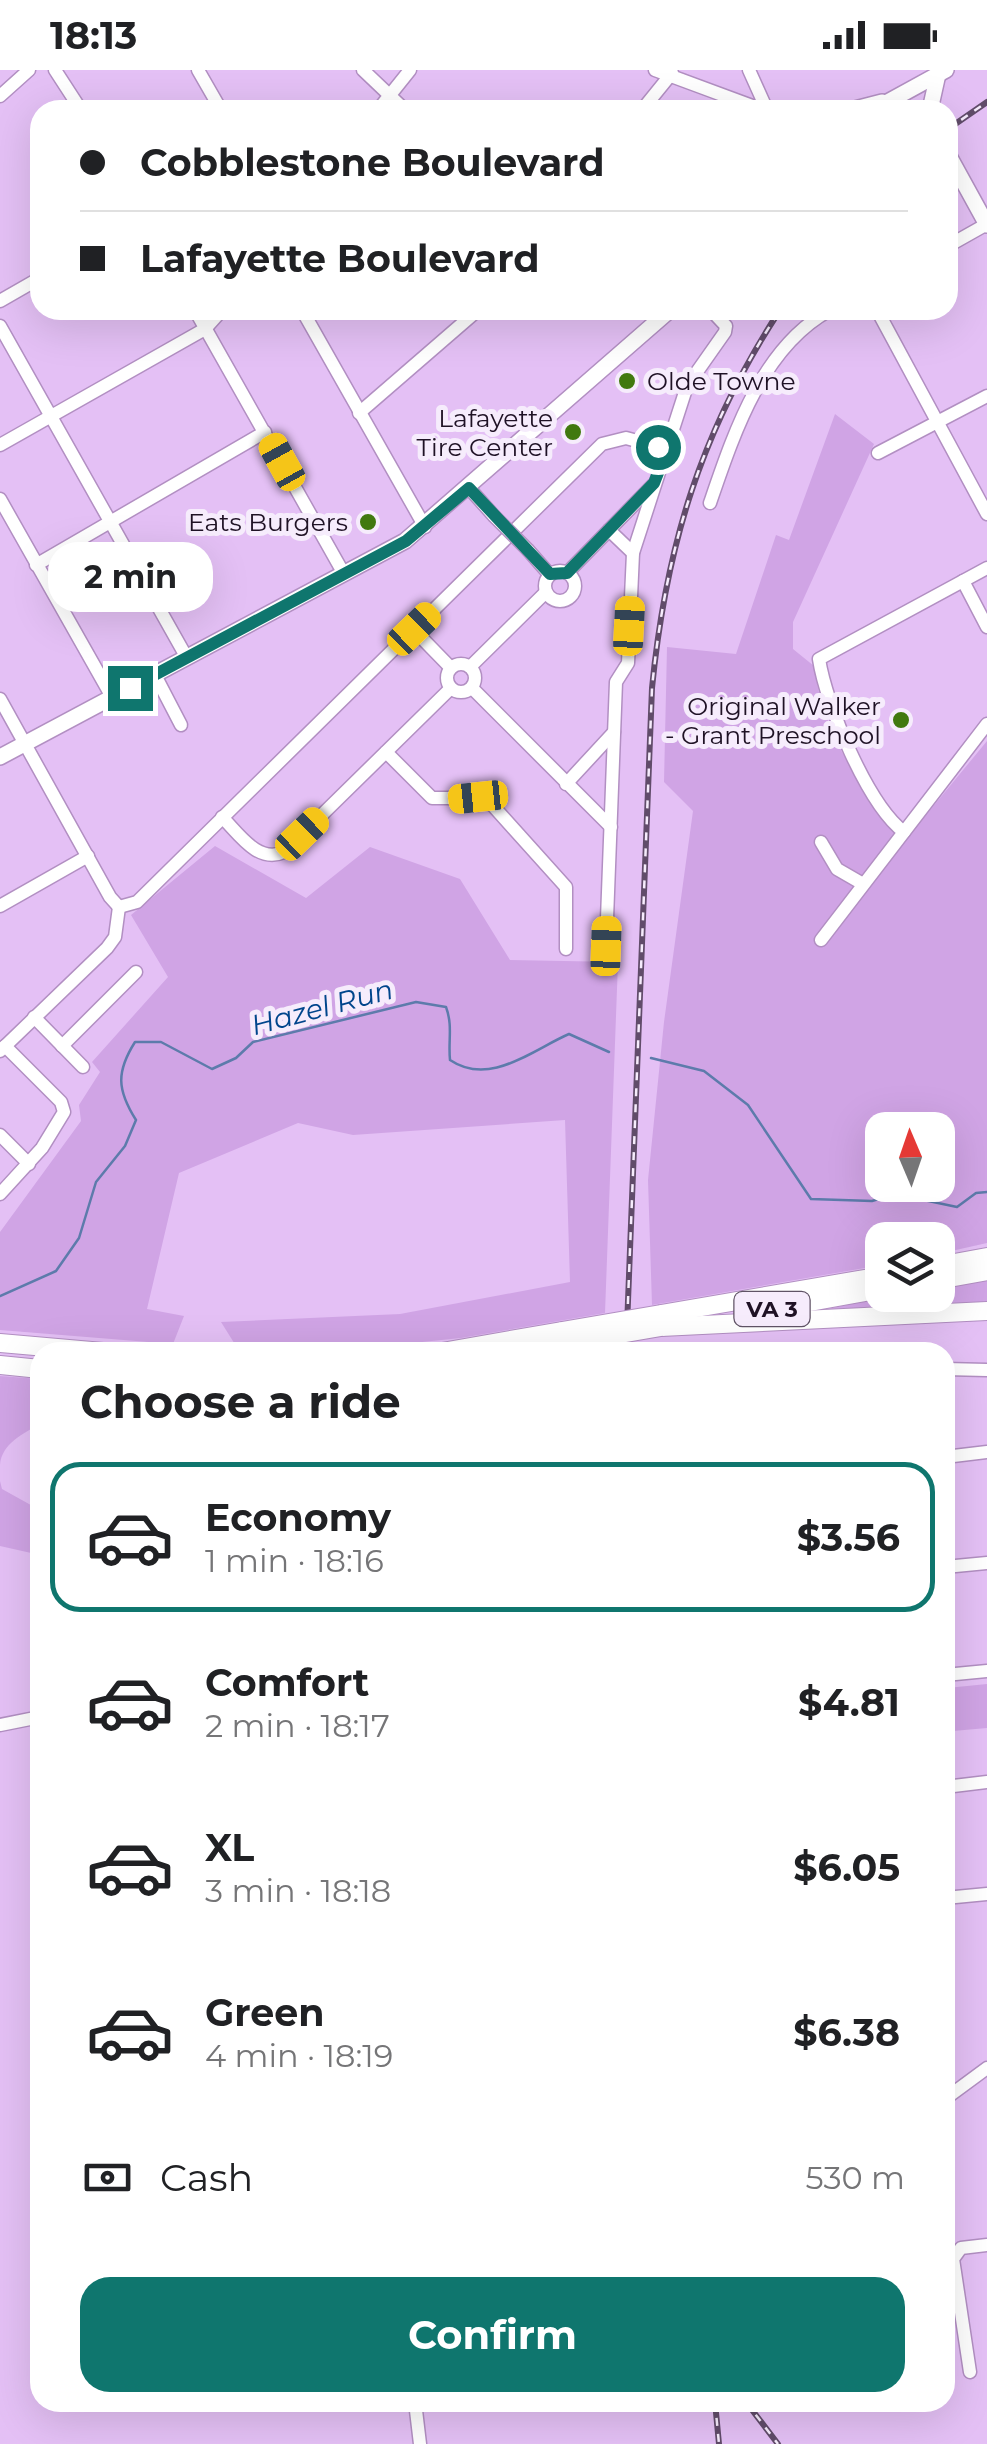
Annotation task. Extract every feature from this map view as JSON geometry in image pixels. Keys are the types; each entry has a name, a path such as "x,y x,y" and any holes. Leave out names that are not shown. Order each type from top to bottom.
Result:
{"highway":[{"path":"955,1263 987,1257"},
{"path":"955,1277 987,1271"},
{"name":"VA 3","path":"661,1321 865,1279"},
{"name":"VA 3","path":"528,1342 865,1291"},
{"path":"661,1321 987,1311"},
{"name":"VA 3","path":"549,1342 562,1338"},
{"path":"0,1342 30,1345"},
{"path":"0,1365 30,1368"}],"main road":[{"path":"891,100 942,72"},
{"path":"931,100 942,72"},
{"path":"912,88 920,100"},
{"path":"958,172 987,225"},
{"path":"0,757 425,528 659,320"}],"street":[{"path":"0,96 29,70"},
{"path":"55,70 74,100"},
{"path":"198,70 215,100"},
{"path":"364,70 392,100"},
{"path":"386,100 410,70"},
{"path":"655,70 740,100"},
{"path":"749,70 761,100"},
{"path":"650,100 672,73"},
{"path":"958,241 987,225"},
{"path":"0,301 30,284"},
{"path":"201,320 344,574"},
{"path":"0,444 205,328 213,320"},
{"path":"308,320 425,528"},
{"path":"359,413 466,320"},
{"path":"606,946 616,682 628,662 633,553 687,386 725,332 726,326 720,320"},
{"path":"710,503 737,432 778,351 795,332 814,320"},
{"path":"882,320 987,514"},
{"path":"0,326 187,658"},
{"path":"878,453 987,396"},
{"path":"36,565 265,432"},
{"path":"120,907 137,902 602,444 626,438 667,450"},
{"path":"550,574 567,573 654,483"},
{"path":"469,488 550,574"},
{"path":"0,499 112,697"},
{"path":"609,530 633,553"},
{"path":"904,832 886,818 842,732 826,697 818,659 987,568"},
{"path":"546,592 558,601 571,596 574,582 567,573"},
{"path":"414,629 451,668 470,667 546,592 550,574"},
{"path":"963,582 987,627"},
{"path":"451,668 447,680 459,692 472,688 476,680 470,667"},
{"path":"155,675 181,725"},
{"path":"222,817 258,852 278,855 451,688"},
{"path":"472,688 611,827"},
{"path":"0,699 120,907 114,937 107,948 2,1048 61,1102 64,1112 29,1164 0,1194"},
{"path":"821,940 987,724"},
{"path":"566,784 614,732"},
{"path":"386,752 432,798 486,798 566,887 566,949"},
{"path":"820,842 838,869 863,884"},
{"path":"0,906 88,856"},
{"path":"62,1046 136,972"},
{"path":"34,1018 83,1067"},
{"path":"0,1135 29,1164"},
{"path":"955,1369 987,1370"},
{"path":"955,1456 987,1452"},
{"path":"955,1566 987,1563"},
{"path":"955,1674 987,1670"},
{"path":"0,1724 30,1720"},
{"path":"955,1786 987,1782"},
{"path":"955,1897 987,1894"},
{"path":"955,2091 987,2068"},
{"path":"955,2256 961,2248 987,2244"},
{"path":"955,2272 970,2372"},
{"path":"417,2412 420,2444"}],"shaded area":[{"path":"835,414 874,444 793,622 793,649 814,666 825,714 859,782 907,838 987,741 987,1243 955,1250 955,1222 865,1222 865,1268 652,1305 648,1180 664,1022 693,811 664,782 667,647 736,654 776,535 789,540"},
{"path":"215,846 306,898 370,847 460,879 510,960 618,962 605,1313 422,1342 234,1342 221,1322 400,1314 570,1282 565,1120 353,1135 298,1123 179,1173 147,1309 184,1316 174,1342 0,1330 0,1232 81,1121 79,1105 100,1072 92,1062 168,977 131,915"},
{"path":"987,1279 987,1306 955,1307 955,1284"},
{"path":"865,1301 865,1308 827,1309"},
{"path":"0,1376 30,1378 30,1430 9,1445 0,1465"},
{"path":"0,1481 2,1489 30,1505 30,1553 0,1546"},
{"path":"987,1684 987,1728 955,1731 955,1687"}],"waterway":[{"name":"Hazel Run","path":"0,1296 56,1271 79,1238 96,1182 125,1146 136,1120 121,1081 124,1063 135,1042 161,1042 212,1069 236,1058 253,1042 416,1002 446,1007 450,1060 465,1067 480,1070 511,1063 569,1034 609,1052"},
{"name":"Hazel Run","path":"651,1058 704,1071 748,1105 811,1199 872,1201 895,1194 957,1207 976,1193 987,1192"}],"railway":[{"path":"958,122 987,102"},
{"path":"626,1342 652,688 658,636 678,537 708,445 774,320"},
{"path":"716,2412 719,2444"},
{"path":"754,2412 778,2444"}],"place":[{"name":"Olde Towne","path":"627,381"},
{"name":"Lafayette Tire Center","path":"573,432"},
{"name":"Eats Burgers","path":"368,522"},
{"name":"Original Walker - Grant Preschool","path":"901,720"}],"route":[{"path":"130,688 406,541 469,488 550,574 567,573 654,483 667,450 658,447"}]}
